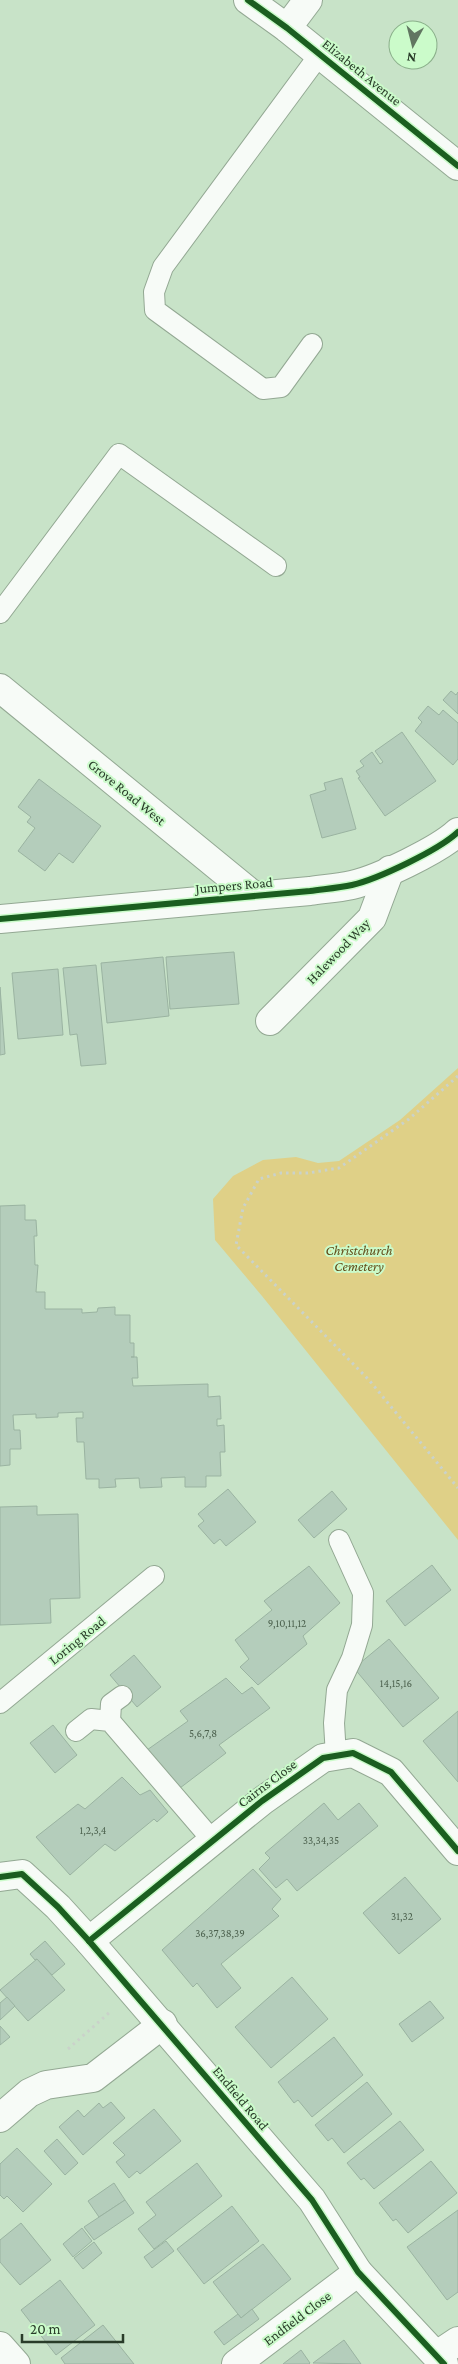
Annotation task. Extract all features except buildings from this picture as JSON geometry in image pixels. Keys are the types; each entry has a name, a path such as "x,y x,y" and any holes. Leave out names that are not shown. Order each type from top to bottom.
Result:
{"street":[{"name":"Elizabeth Avenue","path":"248,0 288,28 458,166"},
{"path":"288,28 308,0"},
{"name":"Grove Road West","path":"0,688 254,896"},
{"name":"Jumpers Road","path":"0,919 254,896 353,884 390,870 455,840"},
{"name":"Halewood Way","path":"270,1021 372,918 390,870"},
{"name":"Cairns Close","path":"89,1941 213,1841 299,1774 323,1758 353,1753 391,1772 458,1851"},
{"name":"Endfield Road","path":"0,1877 22,1874 58,1907 162,2024 312,2200 358,2272 446,2353"},
{"path":"0,2118 29,2093 46,2085 93,2078 162,2024"},
{"name":"Endfield Close","path":"236,2364 358,2272"},
{"path":"0,2346 16,2364"}],"lane":[{"path":"312,344 281,387 263,388 155,310 154,292 163,267 320,54"},
{"path":"0,613 119,454 276,566"},
{"path":"336,1756 334,1723 337,1690 352,1658 362,1625 363,1593 339,1540"},
{"name":"Loring Road","path":"0,1703 154,1576"},
{"path":"110,1722 111,1704 122,1696"},
{"path":"76,1731 91,1718 110,1722 213,1841"}],"path":[{"path":"458,1076 409,1119 339,1168 281,1173 260,1179 243,1208 236,1245 369,1380 458,1488"},
{"path":"46,2085 47,2066 134,1993"}],"green space":[{"name":"Christchurch Cemetery","path":"458,1068 458,1540 215,1240 213,1199 233,1176 263,1160 296,1157 318,1163 339,1161 400,1120"}],"cycle path":[{"path":"248,0 287,28 458,166"},
{"path":"0,919 347,886 377,877 408,863 437,847 458,832"},
{"path":"89,1941 262,1801 323,1758 353,1753 391,1772 458,1851"},
{"path":"0,1877 22,1874 58,1907 89,1941 312,2200 358,2272 444,2364"}]}
